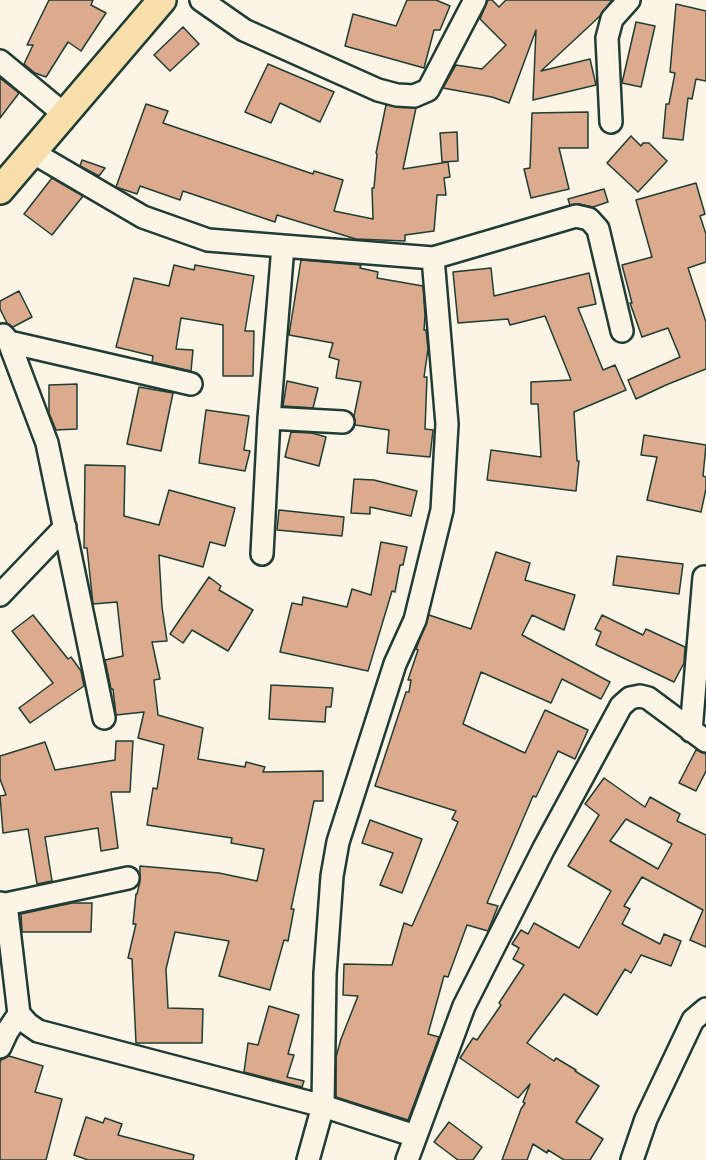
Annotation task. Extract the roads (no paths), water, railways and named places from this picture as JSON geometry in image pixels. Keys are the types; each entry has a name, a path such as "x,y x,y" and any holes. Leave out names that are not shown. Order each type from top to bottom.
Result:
{"main road":[{"path":"0,189 162,0"}],"street":[{"path":"201,0 244,30 378,90 397,95 414,96 428,90 475,0"},
{"path":"610,122 607,38 612,19 629,0"},
{"path":"0,61 64,114"},
{"path":"32,152 143,217 208,240 433,258 576,216 589,219 598,230 622,331"},
{"path":"262,554 269,418 283,246"},
{"path":"308,1160 323,1106 326,974 332,876 338,842 395,664 415,620 442,510 447,424 433,258"},
{"path":"5,337 191,384"},
{"path":"5,337 47,443 104,718"},
{"path":"269,418 343,422"},
{"path":"0,595 65,527"},
{"path":"698,736 704,577"},
{"path":"406,1160 464,1006 544,848 621,706 630,698 640,696 648,698 698,736"},
{"path":"128,878 3,903 19,1014 28,1024 38,1031 323,1106 415,1136"},
{"path":"632,1160 646,1119 693,1020 706,1010"},
{"path":"0,1047 19,1014"}]}
